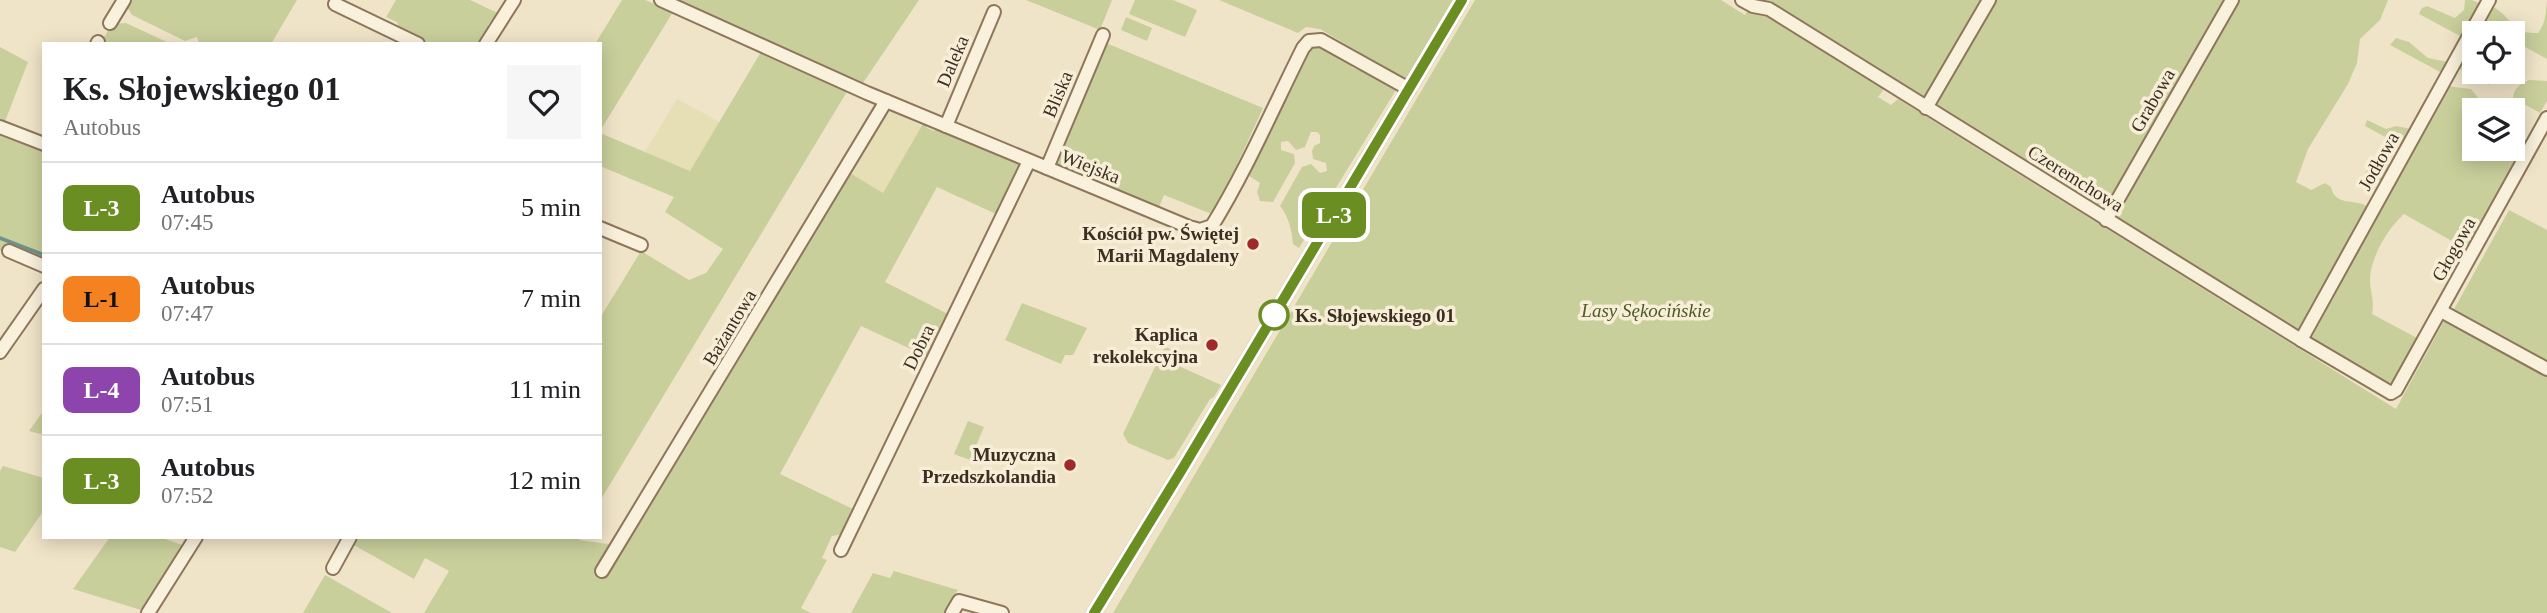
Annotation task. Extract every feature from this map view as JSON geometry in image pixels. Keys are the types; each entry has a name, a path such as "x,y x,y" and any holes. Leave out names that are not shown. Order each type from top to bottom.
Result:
{"street":[{"path":"110,23 124,0"},
{"path":"487,42 514,0"},
{"name":"Wiejska","path":"661,0 886,101 1189,227 1209,229 1213,226 1238,182 1303,48 1309,41 1321,40 1409,89"},
{"path":"1094,613 1462,0"},
{"name":"Czeremchowa","path":"1742,0 1753,6 1769,9 2106,220 2389,392"},
{"path":"1926,108 1989,0"},
{"name":"Grabowa","path":"2106,220 2231,0"},
{"name":"Jodłowa","path":"2301,340 2488,0"},
{"path":"335,4 414,42"},
{"name":"Daleka","path":"946,125 994,12"},
{"name":"Bliska","path":"1047,168 1103,35"},
{"name":"Bażantowa","path":"602,571 886,101"},
{"name":"Głogowa","path":"2389,392 2395,391 2547,118"},
{"path":"0,127 42,141"},
{"name":"Dobra","path":"841,550 1029,161"},
{"path":"602,229 641,245"},
{"path":"9,251 42,265"},
{"path":"0,352 42,292"},
{"path":"2441,311 2547,369"},
{"path":"148,613 195,539"},
{"path":"333,568 349,539"},
{"path":"952,613 959,601 1002,613"}],"shaded area":[{"path":"677,99 720,122 690,171 645,152"},
{"path":"892,112 922,126 883,193 850,173 885,115"}],"green space":[{"path":"127,0 297,0 272,42 198,42 197,37 185,41 132,15 125,4"},
{"path":"396,0 470,0 500,14 488,25 489,29 482,42 428,42 399,28 397,22 386,17"},
{"path":"622,0 645,0 673,12 602,128 602,42 596,42"},
{"path":"671,0 919,0 861,86"},
{"path":"1026,0 1112,0 1100,30"},
{"path":"1135,0 1173,0 1197,10 1185,37 1129,14"},
{"path":"1219,0 1454,0 1406,80 1320,29 1306,27 1298,33"},
{"name":"Lasy Sękocińskie","path":"1475,0 1721,0 1745,15 1749,8 1760,10 1882,85 1884,89 1878,97 1891,105 1898,99 2396,409 2444,321 2547,376 2547,613 1113,613"},
{"path":"1762,0 1980,0 1922,101"},
{"path":"1995,0 2224,0 2104,213 1933,108"},
{"path":"2238,0 2388,0 2380,20 2360,39 2357,63 2348,84 2308,149 2296,182 2311,190 2325,183 2341,200 2369,207 2301,332 2115,219"},
{"path":"2465,0 2480,4 2471,21 2462,21 2462,37 2419,14 2422,8 2427,6 2455,18 2464,10"},
{"path":"2547,0 2547,59 2525,47 2525,32 2538,33 2546,13"},
{"path":"2491,6 2510,21 2483,21"},
{"path":"1126,17 1152,28 1147,41 1121,30"},
{"path":"126,23 167,42 101,42 112,24"},
{"path":"2396,38 2409,42 2428,58 2448,62 2442,73 2390,45"},
{"path":"1106,43 1263,108 1214,215 1164,195 1158,210 1054,166"},
{"path":"0,47 28,62 4,124 0,122"},
{"path":"1322,47 1351,63 1352,67 1358,70 1361,68 1396,90 1299,248 1293,244 1290,224 1280,206 1302,167 1311,164 1320,173 1327,171 1326,163 1313,159 1312,151 1314,146 1320,143 1320,135 1311,132 1305,147 1296,150 1288,141 1281,142 1281,150 1294,154 1295,163 1273,202 1260,201 1257,192 1260,183 1249,176 1310,49"},
{"path":"761,52 848,90 602,498 602,315 641,251 689,280 706,273 723,249 665,212 674,197 602,167 602,134 690,171"},
{"path":"2547,81 2547,101 2540,113 2525,105 2525,98 2513,98 2516,89 2525,82"},
{"path":"2447,86 2471,89 2478,98 2462,98 2462,161 2514,161 2466,249 2404,214 2381,244 2371,271 2372,314 2417,338 2391,387 2309,337"},
{"path":"2367,120 2386,129 2396,126 2411,129 2402,146 2365,126"},
{"path":"924,122 927,128 934,131 939,128 1019,162 1020,165 996,214 937,187 885,282 948,314 928,357 861,326 780,474 855,510 844,534 832,536 822,558 827,560 801,608 811,613 424,613 449,571 425,558 414,579 352,544 355,539 579,539 615,545 602,575 607,577 850,173 883,193"},
{"path":"0,134 42,150 42,257 6,243 0,251"},
{"path":"2377,160 2391,165 2382,182 2365,173"},
{"path":"2509,210 2547,230 2547,365 2453,311"},
{"path":"1022,303 1087,328 1073,355 1065,355 1061,364 1005,340"},
{"path":"1165,346 1186,359 1181,367 1221,385 1174,458 1168,460 1128,443 1123,434"},
{"path":"42,413 42,434 29,431"},
{"path":"968,421 984,427 970,460 954,454"},
{"path":"3,466 42,477 42,513 15,552 0,547 0,471"},
{"path":"109,539 165,539 185,546 141,610 73,589"},
{"path":"894,571 958,590 953,596 956,600 949,613 851,613 873,573 890,578"},
{"path":"325,575 392,613 303,613"}],"waterway":[{"path":"0,238 42,254"}],"bus line":[{"name":"L-3","path":"1094,613 1462,0"}],"place":[{"name":"Kościół pw. Świętej Marii Magdaleny","path":"1253,244"},
{"name":"Ks. Słojewskiego 01","path":"1274,315"},
{"name":"Kaplica rekolekcyjna","path":"1212,345"},
{"name":"Muzyczna Przedszkolandia","path":"1070,465"}]}
